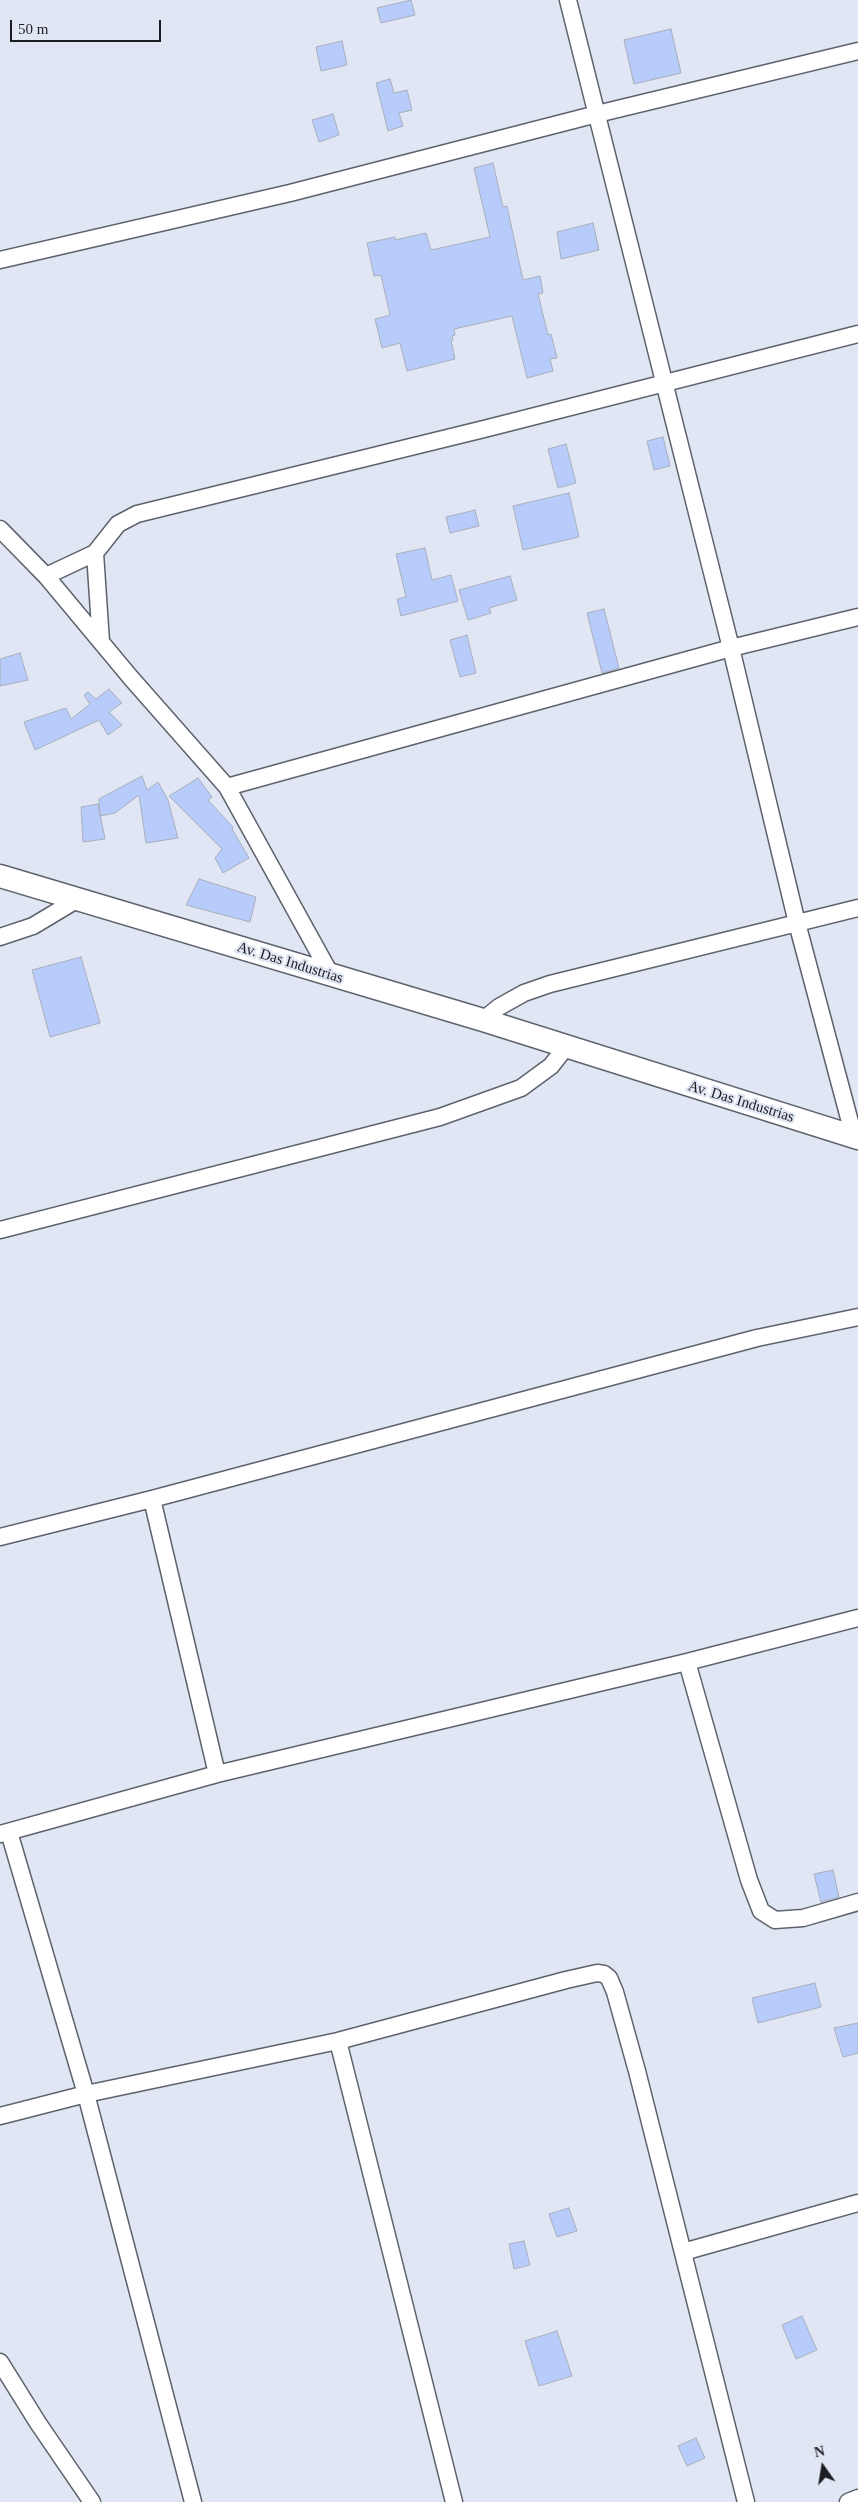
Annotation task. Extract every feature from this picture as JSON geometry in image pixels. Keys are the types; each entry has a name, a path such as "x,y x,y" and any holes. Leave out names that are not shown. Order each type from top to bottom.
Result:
{"main road":[{"name":"Av. Das Industrias","path":"0,876 483,1020 856,1138"}],"street":[{"path":"568,0 731,648 797,923 856,1138"},
{"path":"0,260 290,193 597,114 858,51"},
{"path":"46,576 95,553 118,524 137,514 436,441 858,334"},
{"path":"0,529 46,576 227,787 331,976"},
{"path":"95,553 101,642"},
{"path":"227,787 731,648 858,617"},
{"path":"0,937 33,926 78,899"},
{"path":"483,1020 499,1007 524,993 550,984 858,908"},
{"path":"0,1230 440,1118 521,1088 573,1049"},
{"path":"0,1537 152,1499 757,1338 858,1316"},
{"path":"152,1499 217,1774"},
{"path":"193,2502 86,2094 4,1833 217,1774 687,1662 858,1618"},
{"path":"687,1662 749,1880 760,1911 775,1920 803,1918 856,1906"},
{"path":"0,2116 86,2094 338,2041 566,1980 597,1973 604,1974 609,1978 620,2010 746,2502"},
{"path":"338,2041 454,2502"},
{"path":"683,2252 858,2203"},
{"path":"0,2362 38,2423 92,2502"},
{"path":"848,2502 858,2498"}],"building":[{"path":"411,0 415,15 381,23 377,8"},
{"path":"671,29 681,73 634,84 624,40"},
{"path":"342,41 347,65 321,71 316,47"},
{"path":"390,79 394,93 407,90 412,110 399,113 403,126 388,131 376,83"},
{"path":"333,114 339,135 319,142 312,120"},
{"path":"493,163 503,207 507,206 523,280 540,276 543,293 538,294 548,335 551,334 557,358 550,359 553,371 527,378 512,316 454,329 455,335 452,336 453,340 451,341 455,359 407,371 400,343 382,348 375,319 390,315 381,275 374,276 367,243 395,237 395,240 426,233 431,250 490,237 474,168"},
{"path":"593,223 599,250 561,259 557,232"},
{"path":"663,437 670,466 654,470 647,441"},
{"path":"566,444 576,483 558,488 548,449"},
{"path":"569,493 579,537 523,550 513,506"},
{"path":"475,510 479,526 450,533 446,517"},
{"path":"425,548 432,580 451,575 458,601 401,616 397,599 406,597 396,554"},
{"path":"510,576 517,600 489,608 491,613 468,620 459,590"},
{"path":"604,609 619,668 602,673 587,613"},
{"path":"467,635 476,673 460,677 450,640"},
{"path":"20,653 28,680 0,686 0,659"},
{"path":"109,689 122,703 109,712 122,725 108,735 99,720 35,750 24,722 66,708 71,719 90,704 84,695 88,692 96,699"},
{"path":"142,776 147,790 158,782 168,800 178,838 146,843 139,795 115,813 100,816 99,799"},
{"path":"198,778 212,797 208,800 233,827 232,829 249,858 223,873 215,858 222,849 169,796"},
{"path":"98,804 105,839 83,842 81,807"},
{"path":"199,879 256,897 250,922 186,905"},
{"path":"81,957 100,1023 50,1037 32,970"},
{"path":"833,1870 839,1897 821,1902 814,1874"},
{"path":"815,1983 821,2007 758,2023 752,1998"},
{"path":"858,2023 858,2053 843,2057 834,2028"},
{"path":"569,2208 577,2231 557,2237 549,2214"},
{"path":"524,2241 530,2265 514,2269 509,2244"},
{"path":"802,2316 817,2350 796,2359 782,2325"},
{"path":"557,2331 572,2376 539,2386 525,2341"},
{"path":"696,2438 705,2458 687,2466 678,2446"}]}
